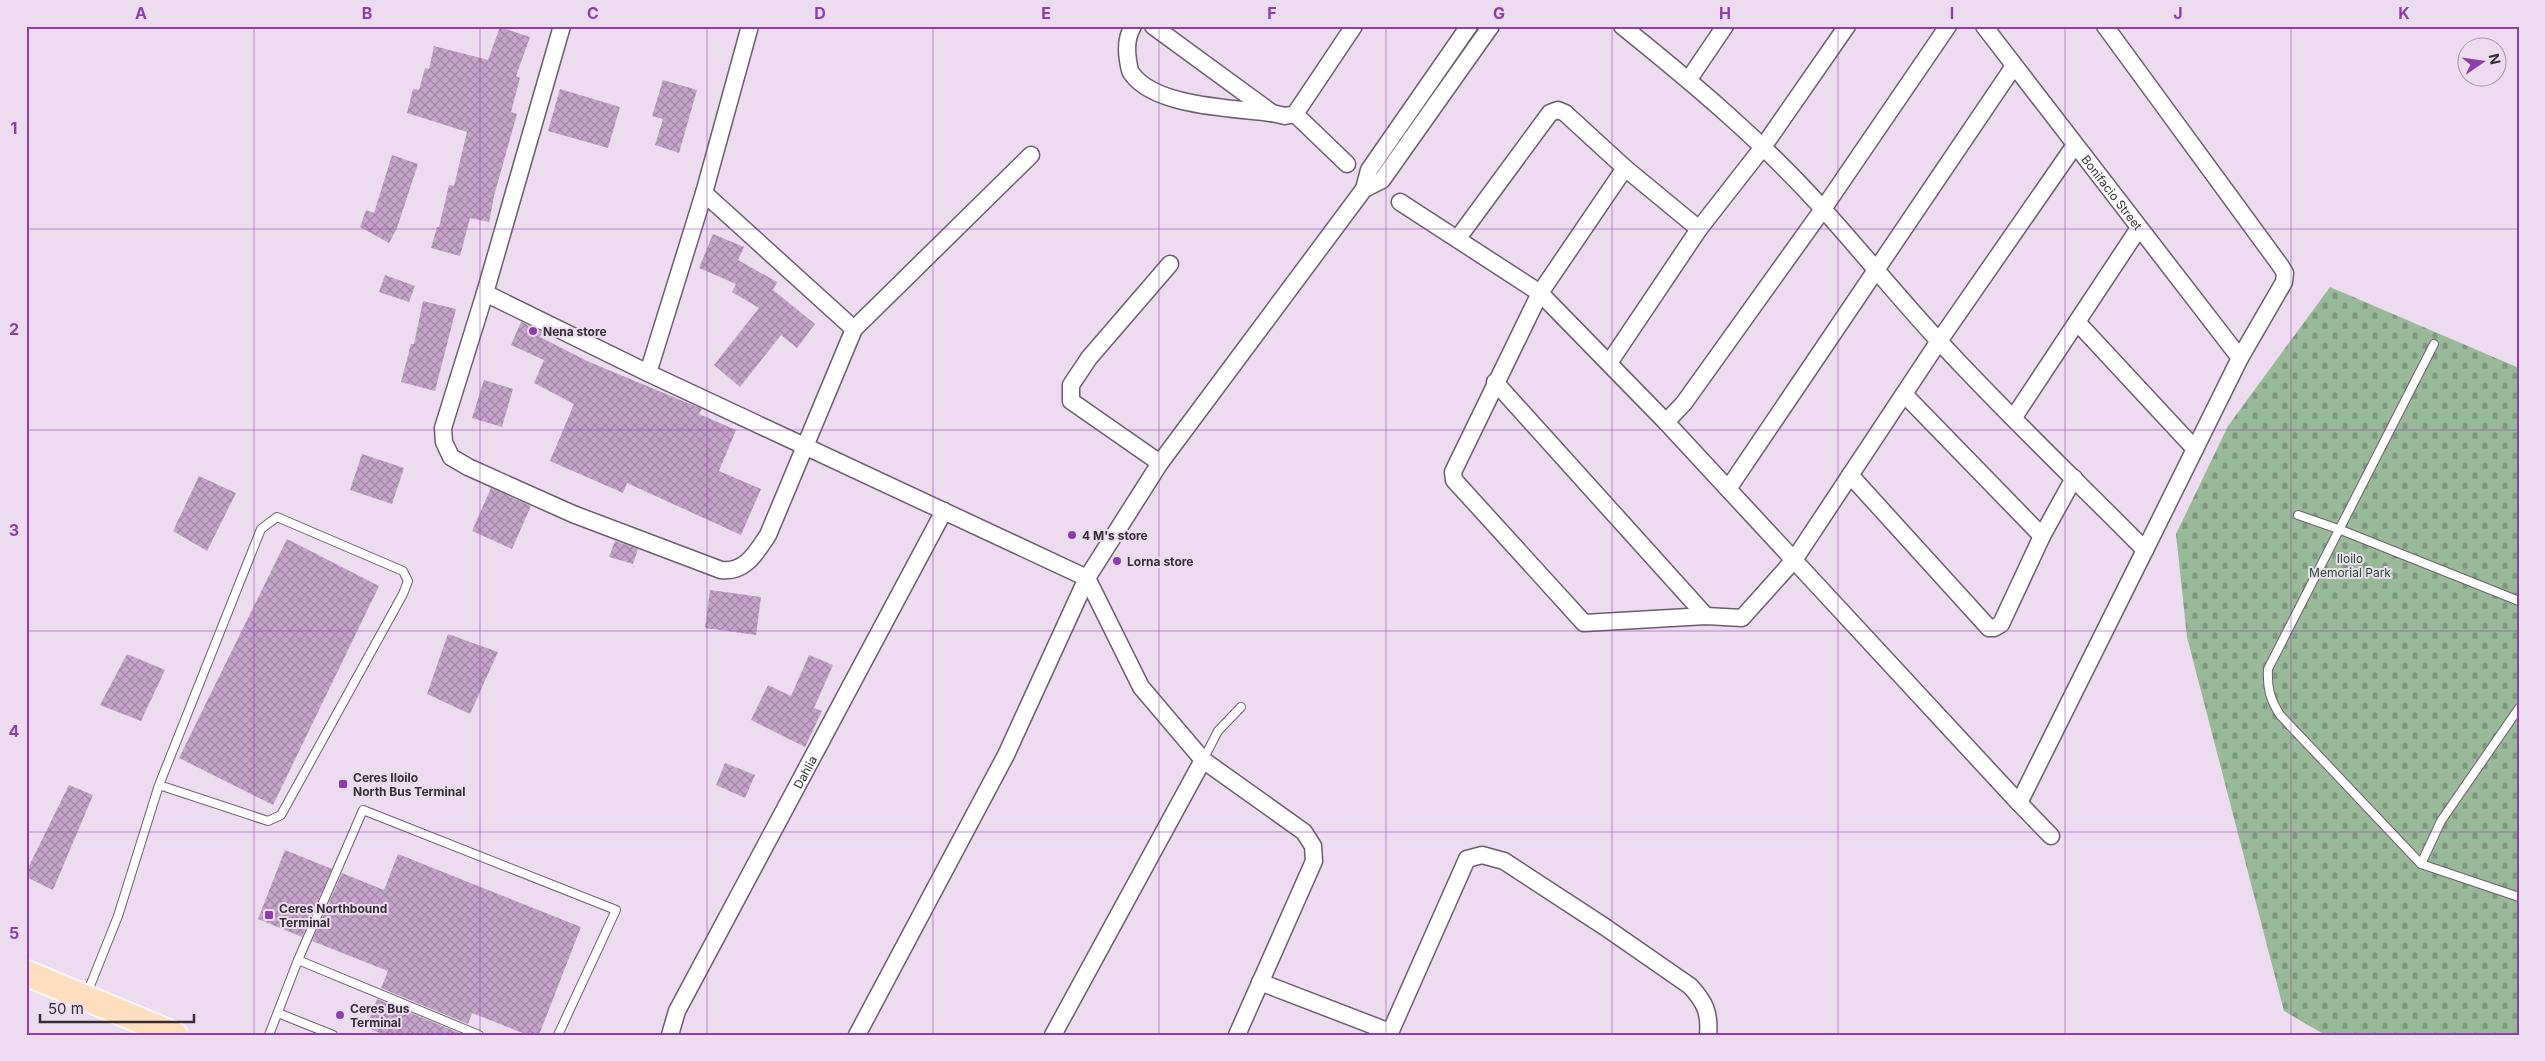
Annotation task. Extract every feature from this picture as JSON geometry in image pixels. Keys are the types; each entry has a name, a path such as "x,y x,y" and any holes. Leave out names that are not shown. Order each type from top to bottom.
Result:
{"main road":[{"path":"26,974 85,997 160,1032"}],"street":[{"path":"562,26 485,293 443,428 444,442 451,457 493,479 573,514 721,570 732,572 742,568 755,555 768,535 854,328 1032,155"},
{"path":"648,373 704,193 750,26"},
{"path":"1133,26 1128,35 1127,55 1130,73 1139,82 1181,102 1284,116 1295,114 1346,29"},
{"path":"1153,26 1272,113"},
{"path":"1382,166 1490,26"},
{"path":"1622,26 1689,80 1763,147 1823,209 1876,273 1939,342 2145,550"},
{"path":"1689,80 1726,26"},
{"path":"1609,363 1699,229 1763,147 1847,26"},
{"path":"1666,422 1684,403 1823,209 1948,26"},
{"name":"Bonifacio Street","path":"1984,26 2240,358"},
{"path":"2020,803 2240,358 2284,282 2285,273 2105,26"},
{"path":"858,1035 1006,755 1086,578 1160,463 1364,190 1382,180 1382,166 1465,33 1474,49"},
{"path":"1728,489 1876,273 2014,66"},
{"path":"1458,238 1550,113 1558,110 1564,113 1625,168 1699,229"},
{"path":"1295,114 1347,164"},
{"path":"1625,168 1540,293 1495,382 1453,472 1454,480 1458,487 1584,623 1706,616 1742,618 1794,560 1939,342 2075,146"},
{"path":"704,193 854,328"},
{"path":"1400,202 1540,293 1666,422 2051,836"},
{"path":"2014,417 2139,228"},
{"path":"1160,463 1072,401 1071,385 1089,358 1170,264"},
{"path":"485,293 648,373 1086,578 1141,687 1203,760 1304,832 1313,846 1314,861 1237,1035"},
{"path":"2077,322 2194,449"},
{"path":"1495,382 1706,616"},
{"path":"1904,394 2042,536"},
{"path":"1850,475 1989,628 2001,624 2042,536 2074,478"},
{"name":"Dahlia","path":"670,1035 677,1011 944,512"},
{"path":"1053,1035 1203,760"},
{"path":"1260,982 1389,1034 1467,859 1482,855 1504,861 1605,927 1690,986 1702,998 1710,1016 1708,1035"}],"lane":[{"path":"2434,344 2341,530 2268,669 2267,684 2270,700 2280,715 2421,864 2519,897"},
{"path":"2298,515 2341,530 2519,601"},
{"path":"85,997 118,916 160,785 261,529 269,521 277,517 403,571 408,580 404,594 281,816 268,821 160,785"},
{"path":"1203,760 1218,731 1241,707"},
{"path":"2421,864 2441,821 2519,708"},
{"path":"269,1035 298,960 363,810 616,910 558,1035"},
{"path":"298,960 479,1035"},
{"path":"278,1012 333,1035"}],"green space":[{"name":"Iloilo Memorial Park","path":"2330,287 2519,368 2519,1035 2325,1035 2284,1011 2187,637 2176,534 2228,426"}],"building":[{"path":"500,27 530,37 516,76 520,78 511,112 517,114 494,196 489,222 470,218 460,256 431,248 437,227 439,227 449,185 454,186 467,132 407,113 413,89 419,90 425,68 429,69 434,46 488,60"},
{"path":"663,80 697,90 679,153 655,145 663,119 652,116"},
{"path":"560,89 620,107 608,148 548,131"},
{"path":"392,155 418,164 397,228 389,243 360,227 366,210 374,213"},
{"path":"713,234 744,247 738,260 777,282 773,290 815,324 797,348 781,335 740,387 714,365 759,308 732,292 736,284 699,268"},
{"path":"385,275 415,286 409,302 379,292"},
{"path":"423,301 456,309 435,391 401,382 411,344 414,344"},
{"path":"521,322 542,332 540,337 587,361 702,409 699,414 736,430 719,471 761,489 741,535 627,483 623,493 550,461 574,404 534,383 544,360 511,345"},
{"path":"484,380 513,389 502,427 472,418"},
{"path":"362,454 404,468 392,504 350,490"},
{"path":"199,476 236,493 207,551 173,531"},
{"path":"491,488 531,506 512,549 472,531"},
{"path":"287,539 379,586 273,805 179,758"},
{"path":"615,541 638,549 633,564 609,557"},
{"path":"710,590 761,597 756,635 705,628"},
{"path":"448,634 498,652 470,714 427,694"},
{"path":"127,654 165,670 141,721 100,705"},
{"path":"809,655 833,665 814,708 822,711 805,747 751,720 768,685 791,696"},
{"path":"725,763 755,775 745,798 716,785"},
{"path":"69,785 93,795 53,890 26,877 26,872"},
{"path":"285,850 332,869 302,937 258,919"},
{"path":"398,854 581,927 539,1035 528,1035 472,1013 468,1024 381,988 388,971 312,941 342,873 384,890"},
{"path":"377,999 464,1035 384,1035 366,1027"}],"place":[{"name":"Nena store","path":"533,331"},
{"name":"4 M's store","path":"1072,535"},
{"name":"Lorna store","path":"1117,561"},
{"name":"Ceres Iloilo North Bus Terminal","path":"343,784"},
{"name":"Ceres Northbound Terminal","path":"269,915"},
{"name":"Ceres Bus Terminal","path":"340,1015"}]}
